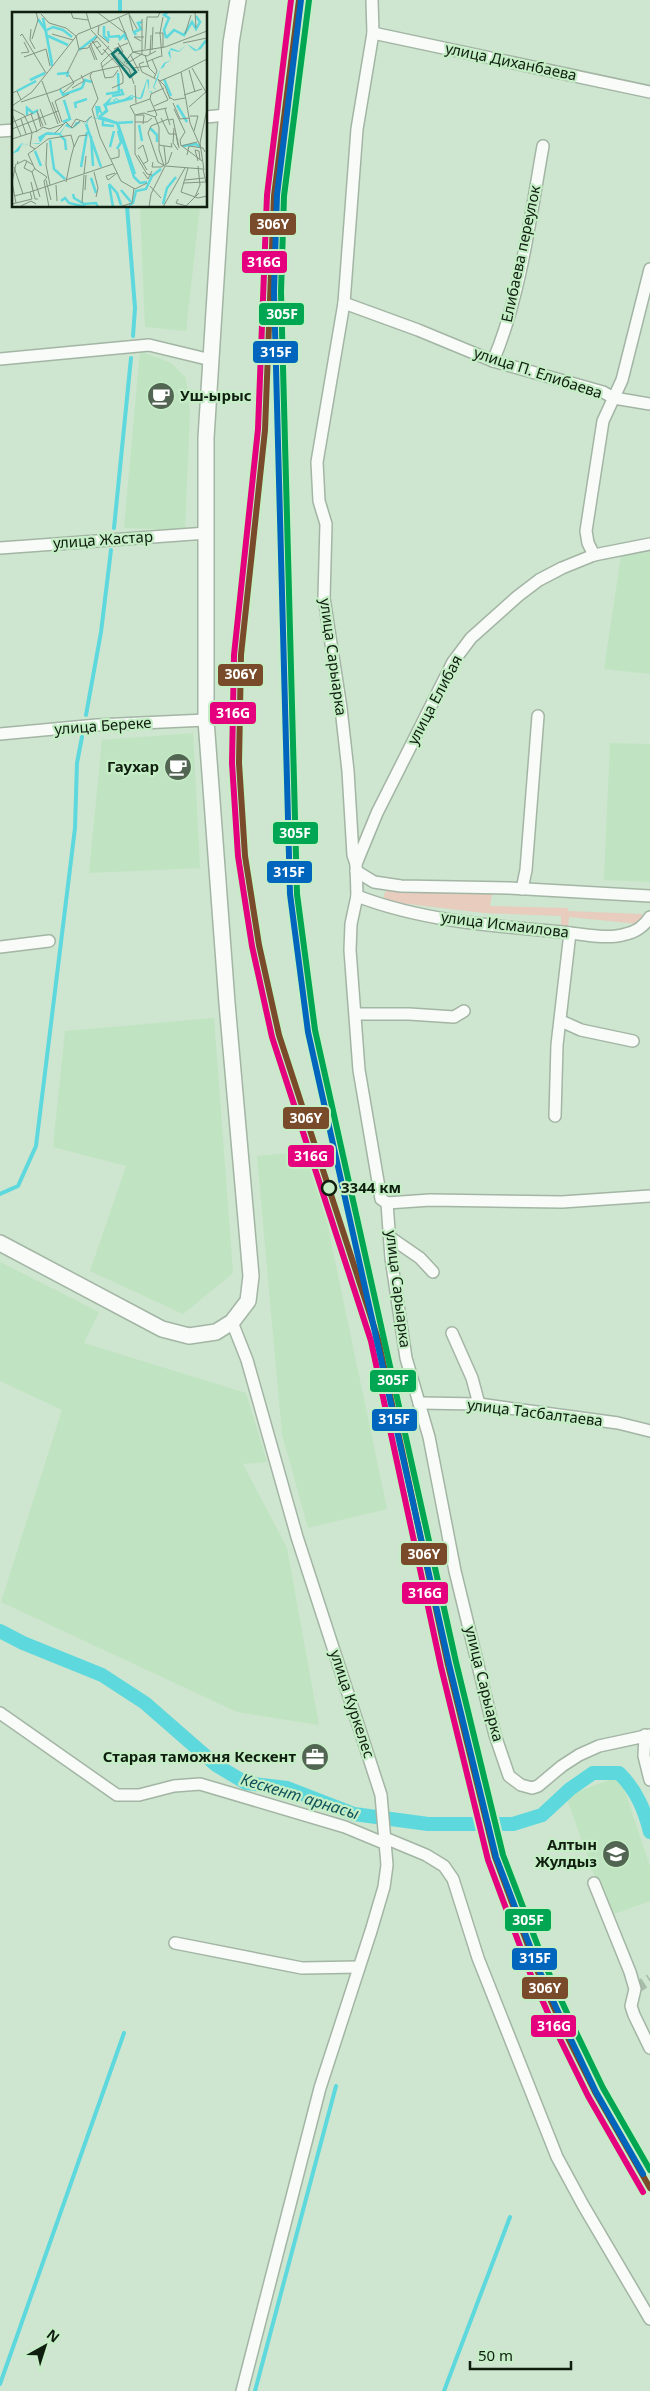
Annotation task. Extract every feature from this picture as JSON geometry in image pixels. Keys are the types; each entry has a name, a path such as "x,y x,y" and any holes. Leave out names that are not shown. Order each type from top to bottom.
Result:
{"main road":[{"path":"0,1243 162,1329 190,1336 216,1332 232,1322 248,1301 251,1276 227,1003 206,720 206,438 231,43 238,0"}],"street":[{"name":"улица Сарыарка","path":"372,0 373,33 357,128 344,303 320,439 317,483 319,501 326,524 324,598 341,708 348,771 353,855 359,871 350,950 359,1070 373,1160 381,1200 388,1204 391,1258 404,1346 412,1383 419,1402 438,1478 455,1572 496,1735 509,1776 521,1786 532,1788 538,1786 562,1766 599,1746 647,1735"},
{"name":"улица Диханбаева","path":"373,33 650,92"},
{"path":"208,117 226,116"},
{"name":"Елибаева переулок","path":"493,361 501,344 519,273 543,146"},
{"path":"594,555 588,543 588,514 603,421 622,380 650,269"},
{"name":"улица П. Елибаева","path":"344,303 418,330 493,361 603,392 614,398 650,404"},
{"path":"0,358 149,345 211,360"},
{"name":"улица Жастар","path":"0,548 207,533"},
{"name":"улица Елибая","path":"359,871 377,812 461,650 487,623 539,580 594,555 650,544"},
{"path":"522,890 526,870 538,716"},
{"name":"улица Береке","path":"0,734 97,724 206,720"},
{"name":"улица Исмаилова","path":"359,871 379,883 401,886 650,896"},
{"name":"улица Исмаилова","path":"357,896 393,908 431,916 570,933 616,936 626,934 635,931 647,922 650,916"},
{"path":"555,1116 557,1045 570,933"},
{"path":"0,947 49,941"},
{"path":"356,1014 409,1014 454,1017 464,1012"},
{"path":"561,1021 581,1030 633,1041"},
{"path":"388,1204 430,1200 562,1202 650,1196"},
{"path":"391,1238 420,1258 433,1272"},
{"name":"улица Куркелес","path":"232,1322 247,1360 297,1537 381,1795 387,1865 384,1887 320,2088 242,2391"},
{"path":"452,1333 472,1378 479,1404"},
{"name":"улица Тасбалтаева","path":"419,1402 479,1404 618,1423 650,1432"},
{"path":"0,1713 117,1795 139,1795 174,1786 200,1784 345,1827 426,1855 444,1866 453,1879 478,1958 557,2157 650,2319"},
{"path":"647,1735 644,1756 650,1780"},
{"path":"594,1883 636,1989 632,2006 650,2048"},
{"path":"175,1943 302,1968 359,1967"}],"shaded area":[{"path":"140,208 200,208 186,331 145,327"},
{"path":"140,351 171,363 186,378 190,411 185,530 124,528"},
{"path":"650,552 650,674 604,669 621,556"},
{"path":"193,733 200,868 89,873 102,740"},
{"path":"610,743 650,744 650,882 604,880"},
{"path":"388,890 492,894 490,906 568,908 568,911 642,914 642,919 639,924 569,917 568,927 561,926 561,916 484,913 383,901 385,892"},
{"path":"214,1018 233,1273 183,1314 90,1271 126,1166 53,1147 65,1031"},
{"path":"312,1151 387,1509 308,1528 282,1434 257,1156"},
{"path":"0,1262 99,1312 84,1343 246,1393 267,1462 243,1464 287,1548 319,1725 237,1712 1,1602 62,1410 0,1381"},
{"name":"Алтын Жулдыз","path":"620,1776 650,1867 650,1901 609,1916 566,1796"}],"waterway":[{"path":"120,0 120,12"},
{"path":"127,208 135,308 133,336"},
{"path":"114,528 131,358"},
{"path":"86,715 101,632 111,550"},
{"path":"0,1194 18,1186 36,1146 75,828 77,763 82,737"},
{"name":"Кескент арнасы","path":"0,1631 23,1643 102,1675 145,1703 216,1765 246,1783 287,1788 354,1814 428,1824 513,1824 542,1815 570,1789 593,1773 619,1773 639,1800 650,1832"},
{"path":"0,2384 124,2033"},
{"path":"255,2391 336,2086"},
{"path":"444,2391 510,2217"}],"tunnel":[{"path":"635,1989 650,1979"}],"transit line":[{"name":"316G","path":"291,0 267,195 258,429 234,655 232,763 238,856 252,946 272,1037 371,1341 441,1667 488,1860 530,1973 557,2033 588,2096 643,2192"},
{"name":"306Y","path":"299,0 274,196 265,430 241,655 239,763 245,856 259,945 279,1035 378,1339 448,1665 495,1857 537,1970 564,2030 595,2092 650,2188"},
{"name":"315F","path":"301,0 277,195 274,292 290,894 308,1032 449,1664 496,1857 539,1970 566,2029 596,2092 643,2174"},
{"name":"305F","path":"309,0 284,196 281,292 297,894 315,1030 456,1662 503,1855 546,1967 573,2026 603,2088 650,2170"}],"place":[{"name":"Уш-ырыс","path":"161,396"},
{"name":"Гаухар","path":"178,767"},
{"name":"3344 км","path":"329,1188"},
{"name":"Старая таможня Кескент","path":"315,1757"},
{"name":"Алтын Жулдыз","path":"616,1854"}]}
